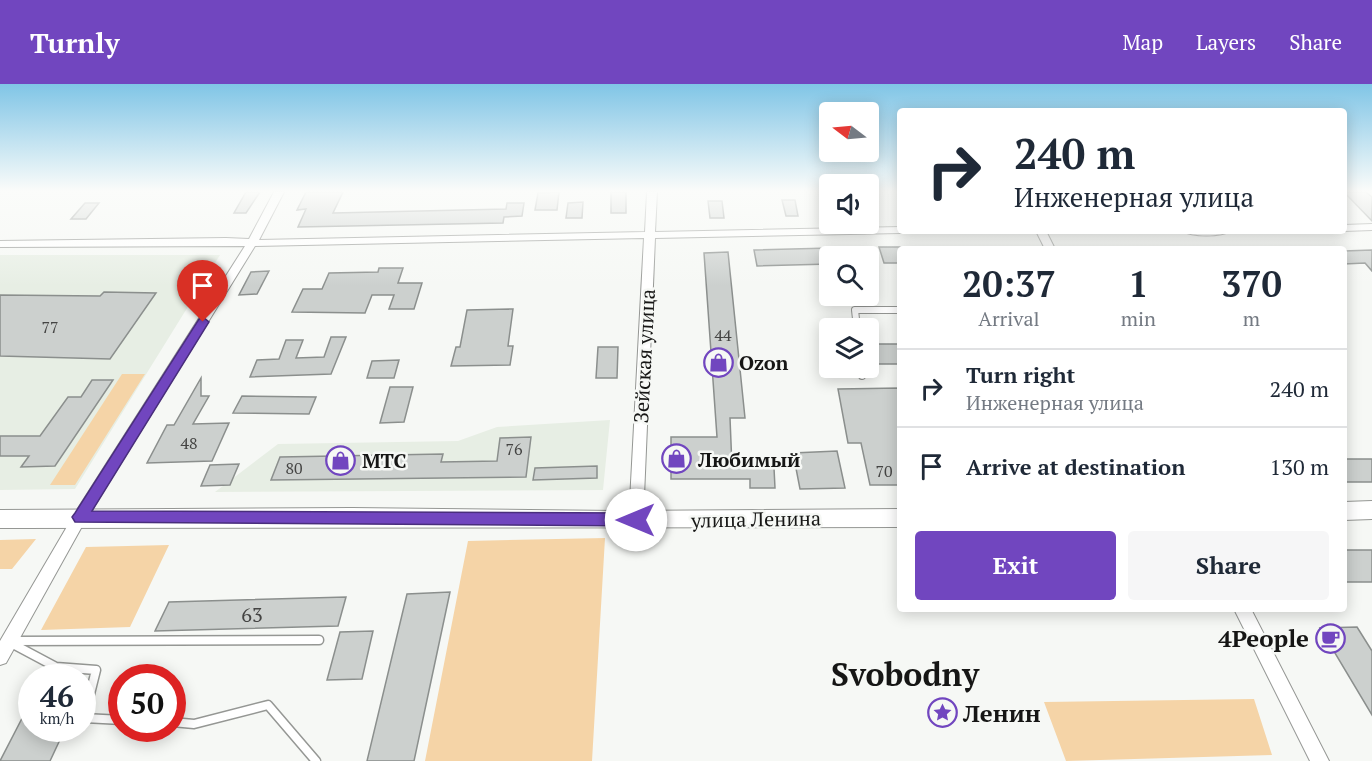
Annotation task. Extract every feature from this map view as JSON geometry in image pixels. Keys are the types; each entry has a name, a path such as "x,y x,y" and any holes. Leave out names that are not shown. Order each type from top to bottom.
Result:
{"main road":[{"path":"1347,511 1372,510"},
{"name":"улица Ленина","path":"0,519 80,517 636,520 897,518"}],"street":[{"path":"0,657 80,517 262,224"},
{"name":"Зейская улица","path":"636,520 651,224"},
{"path":"1347,228 1372,227"},
{"path":"0,244 226,241 252,243 897,230"},
{"path":"1244,612 1320,761"}],"lane":[{"path":"856,318 855,310 897,310"},
{"path":"9,641 319,640"},
{"path":"9,641 56,667 96,670 84,718 108,719"},
{"path":"186,723 194,723 268,705 316,761"}],"shaded area":[{"path":"0,255 220,255 75,489 0,490"},
{"path":"122,374 145,374 75,485 50,485"},
{"path":"610,420 603,490 215,492 278,444 458,441 497,427"},
{"path":"605,538 592,761 425,761 468,541"},
{"path":"36,539 12,569 0,569 0,540"},
{"path":"169,545 130,627 41,630 86,547"},
{"path":"1254,699 1272,755 1066,761 1044,702"}],"building":[{"path":"300,224 473,224 298,227"},
{"path":"879,247 897,247 897,263 884,263"},
{"path":"819,248 819,264 757,266 754,250"},
{"path":"1372,250 1372,271 1365,263 1347,264 1347,251"},
{"path":"728,252 745,418 730,418 732,467 774,468 775,488 750,488 750,479 671,479 671,437 717,437 704,253"},
{"path":"379,268 403,268 398,283 422,283 414,309 389,309 394,295 372,295 365,313 292,312 303,289 322,289 329,273 378,272"},
{"path":"269,271 257,294 239,295 251,272"},
{"path":"104,292 156,293 110,359 0,356 0,295 100,296"},
{"path":"513,309 508,346 513,346 510,365 451,366 456,347 460,347 467,310"},
{"path":"331,337 346,337 331,374 250,377 257,360 279,359 286,340 303,340 296,358 324,357"},
{"path":"879,344 897,344 897,364 879,364"},
{"path":"598,347 618,347 617,378 596,378"},
{"path":"399,360 394,378 367,378 372,361"},
{"path":"201,378 201,396 209,396 193,424 229,423 212,461 147,463 167,425 174,425"},
{"path":"92,380 113,380 55,466 21,467 29,456 0,456 0,436 40,436 68,397 81,397"},
{"path":"390,387 413,387 404,422 380,423"},
{"path":"897,388 897,485 870,485 861,443 848,443 838,389"},
{"path":"242,396 316,397 309,414 233,413"},
{"path":"531,437 526,477 271,480 280,457 443,454 441,462 497,461 500,438"},
{"path":"837,451 845,488 800,489 793,453"},
{"path":"1347,459 1372,459 1372,482 1347,482"},
{"path":"239,464 230,485 201,486 210,465"},
{"path":"597,466 597,478 533,480 535,468"},
{"path":"1347,550 1372,550 1372,582 1347,582"},
{"path":"450,592 414,761 367,761 407,594"},
{"path":"346,597 338,626 155,631 169,602"},
{"path":"1357,627 1372,651 1372,715 1320,628"},
{"path":"373,631 362,679 327,680 340,632"},
{"path":"18,726 18,742 59,742 50,761 0,761"}],"place":[{"name":"Ozon","path":"718,362"},
{"name":"Любимый","path":"677,459"},
{"name":"МТС","path":"341,460"},
{"name":"4People","path":"1330,638"},
{"name":"Ленин","path":"942,713"}],"district":[{"name":"Svobodny","path":"905,674"}],"route":[{"path":"203,322 80,517 636,520"}]}
